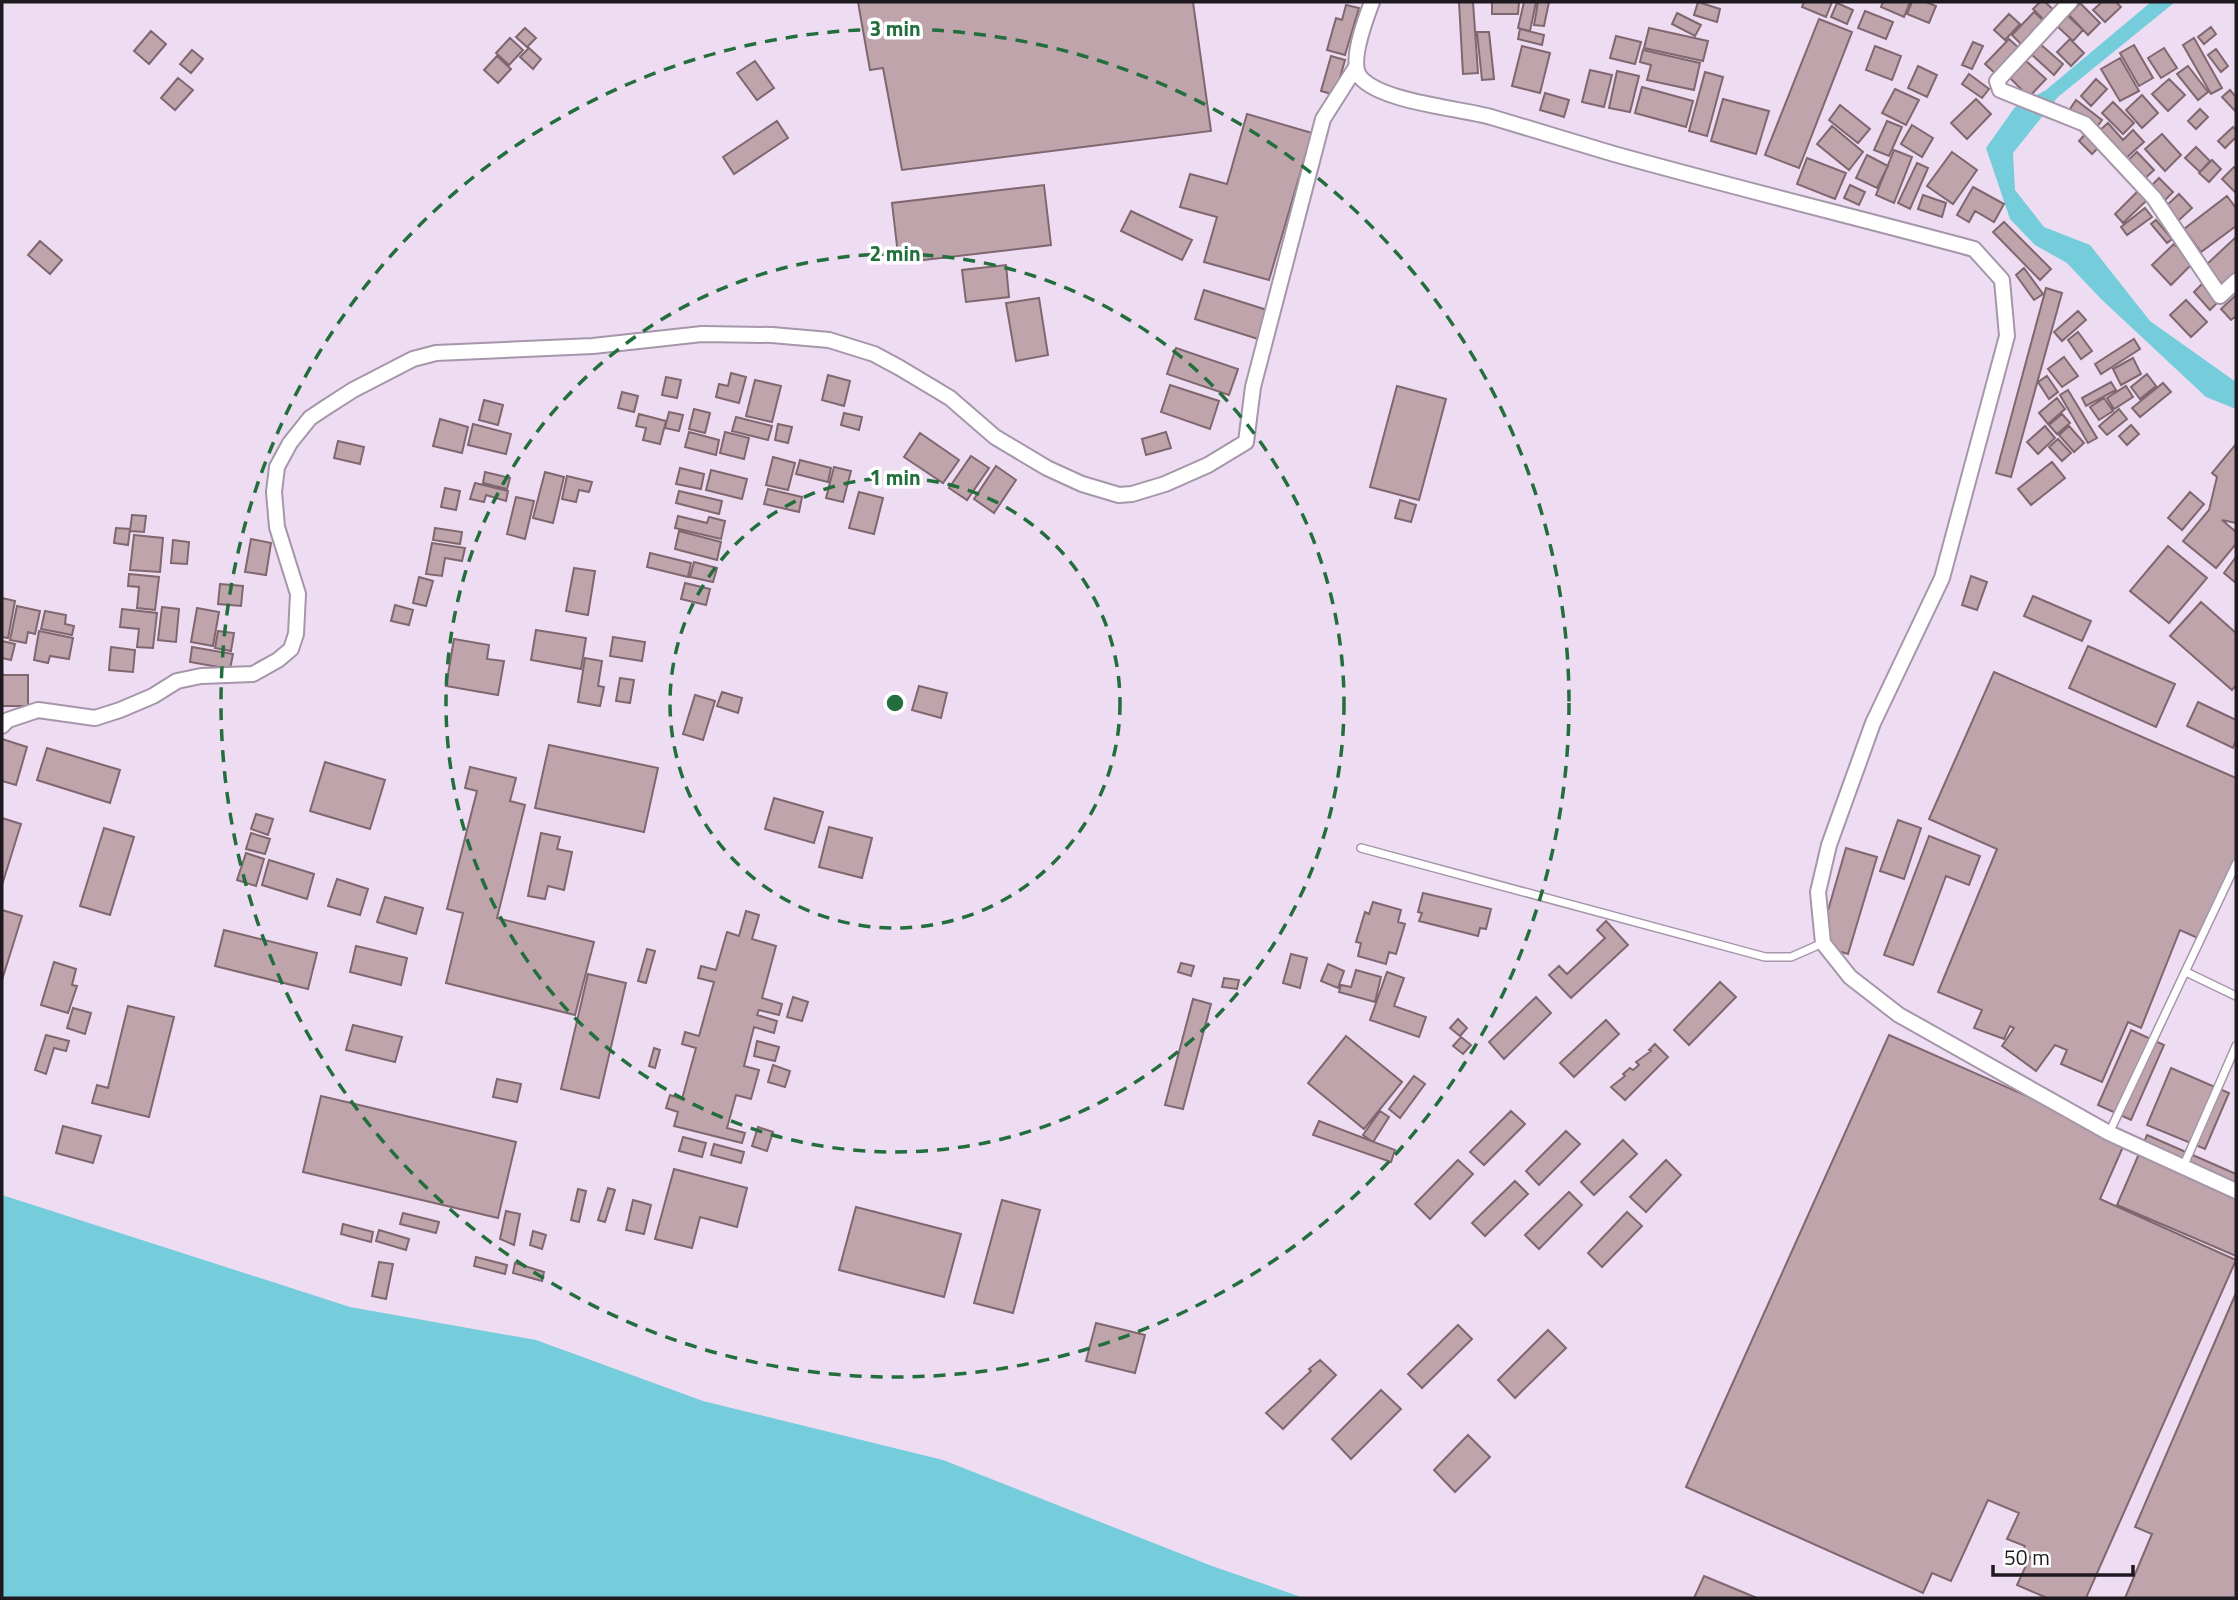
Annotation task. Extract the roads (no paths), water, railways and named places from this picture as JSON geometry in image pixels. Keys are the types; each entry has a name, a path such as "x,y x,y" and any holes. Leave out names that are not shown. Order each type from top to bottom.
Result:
{"street":[{"path":"1372,2 1358,46 1356,67 1357,74 1370,86 1397,97 1472,112 1613,153 1974,249 2002,280 2007,336 1942,578 1874,723 1829,845 1818,892 1823,943 1850,977 1899,1015 2109,1133 2236,1191"},
{"path":"2070,2 1997,81 2000,90 2085,124 2154,198 2220,296 2236,281"},
{"path":"2,726 8,720 38,710 95,718 153,696 177,681 201,676 253,674 291,649 296,634 298,594 277,527 274,492 277,467 290,443 310,418 353,390 413,359 436,353 593,346 702,334 772,335 829,340 874,354 901,368 950,398 995,437 1047,468 1082,484 1119,495 1132,494 1165,484 1208,465 1246,442 1253,387 1323,119 1356,67"}],"lane":[{"path":"1361,848 1765,957 1791,957 1823,943"},
{"path":"2109,1133 2236,864"},
{"path":"2186,972 2236,996"},
{"path":"2182,1167 2236,1046"}],"water":[{"path":"2151,2 2175,2 2058,97 2013,153 2015,190 2044,227 2090,245 2150,321 2236,382 2236,409 2206,397 2100,298 2067,263 2035,245 2010,219 1986,148 2015,107 2046,90"},
{"path":"2,1195 350,1307 536,1340 703,1401 943,1460 1212,1566 1304,1598 2,1598"}]}
